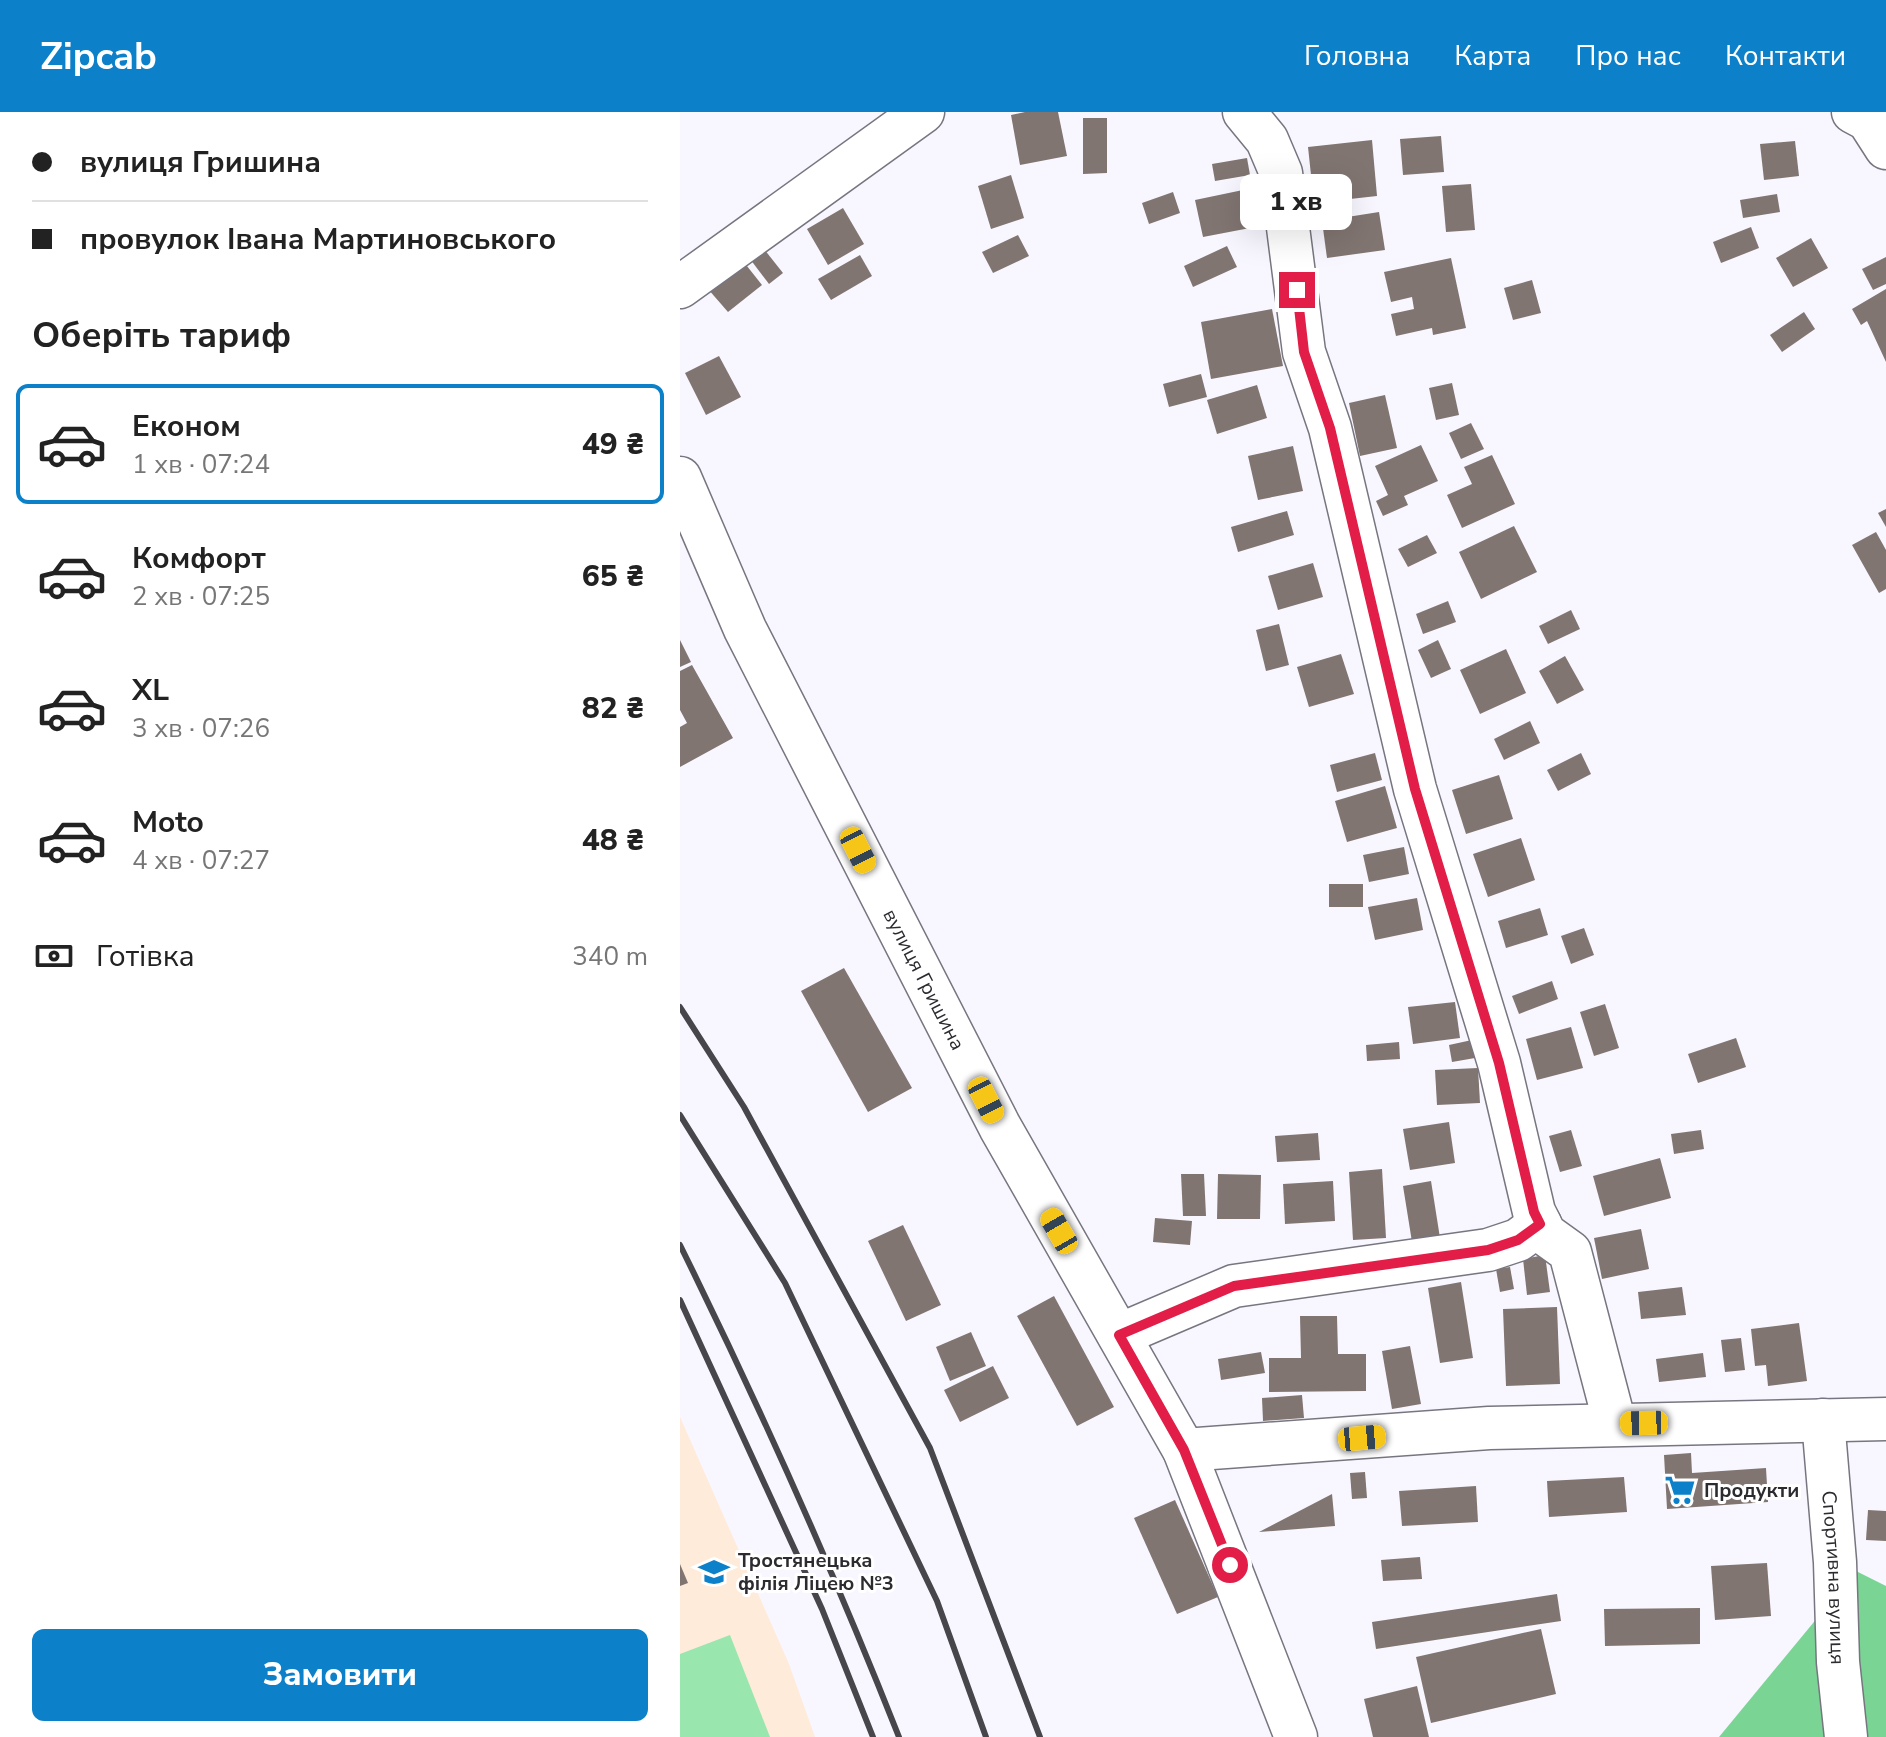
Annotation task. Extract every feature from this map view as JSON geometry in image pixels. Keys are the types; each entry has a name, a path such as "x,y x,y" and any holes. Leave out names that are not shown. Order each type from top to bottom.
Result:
{"street":[{"path":"680,287 923,112"},
{"path":"1244,112 1267,140 1281,173 1304,352 1330,428 1415,789 1499,1063 1534,1212 1545,1234 1570,1252 1615,1424"},
{"name":"вулиця Гришина","path":"680,478 713,560 766,670 1000,1127 1184,1450 1296,1737"},
{"path":"1119,1335 1234,1286 1488,1250 1518,1240 1540,1224"},
{"path":"1184,1450 1489,1428 1886,1419"},
{"name":"Спортивна вулиця","path":"1823,1420 1835,1562 1838,1662 1846,1737"}],"shaded area":[{"name":"Тростянецька філія Ліцею №3","path":"680,1417 789,1664 815,1737 680,1737"}],"green space":[{"path":"1856,1571 1886,1586 1886,1737 1719,1737"},
{"path":"730,1635 770,1737 680,1737 680,1654"}],"building":[{"path":"1058,112 1067,156 1020,165 1011,115"},
{"path":"1083,118 1107,118 1107,173 1083,174"},
{"path":"1441,136 1444,172 1403,175 1400,139"},
{"path":"1372,140 1377,196 1314,203 1308,147"},
{"path":"1795,141 1799,176 1764,180 1760,144"},
{"path":"1247,158 1250,175 1215,181 1212,164"},
{"path":"1011,175 1024,218 991,229 978,186"},
{"path":"1471,184 1475,230 1446,232 1442,186"},
{"path":"1243,190 1250,228 1203,237 1195,200"},
{"path":"1173,192 1180,213 1149,224 1142,203"},
{"path":"1777,194 1780,212 1743,218 1740,200"},
{"path":"843,208 864,244 828,265 807,229"},
{"path":"1379,212 1385,250 1327,258 1322,221"},
{"path":"1751,227 1759,248 1721,263 1713,242"},
{"path":"1018,235 1029,256 993,273 982,252"},
{"path":"1811,238 1828,268 1793,287 1776,258"},
{"path":"760,244 783,273 769,284 747,255"},
{"path":"1227,246 1237,267 1193,287 1184,266"},
{"path":"860,255 872,276 831,300 818,279"},
{"path":"1886,257 1886,284 1873,290 1862,269"},
{"path":"1451,258 1466,328 1433,335 1432,328 1396,336 1391,314 1414,309 1412,297 1391,302 1384,272"},
{"path":"743,261 762,285 728,312 708,289"},
{"path":"1532,280 1541,313 1513,320 1504,288"},
{"path":"1886,289 1886,362 1867,321 1861,325 1852,309"},
{"path":"1272,309 1283,366 1211,379 1201,322"},
{"path":"1804,312 1815,329 1782,352 1770,335"},
{"path":"719,356 741,397 706,415 685,373"},
{"path":"1201,374 1207,397 1169,407 1163,384"},
{"path":"1452,383 1459,415 1436,420 1429,388"},
{"path":"1257,385 1267,418 1217,434 1207,400"},
{"path":"1385,395 1397,448 1360,456 1349,403"},
{"path":"1471,423 1484,449 1461,459 1449,433"},
{"path":"1421,445 1438,481 1404,496 1408,505 1383,516 1376,501 1388,495 1375,466"},
{"path":"1293,446 1303,491 1258,500 1248,456"},
{"path":"1492,455 1515,504 1462,528 1447,495 1472,484 1464,467"},
{"path":"1886,509 1886,527 1878,513"},
{"path":"1287,511 1294,535 1238,552 1231,527"},
{"path":"1514,526 1537,572 1481,599 1459,552"},
{"path":"1876,532 1886,550 1886,589 1879,593 1852,545"},
{"path":"1427,535 1437,553 1408,567 1398,549"},
{"path":"1313,563 1323,597 1278,610 1268,576"},
{"path":"1448,601 1456,622 1423,634 1416,614"},
{"path":"1571,610 1580,629 1548,644 1539,626"},
{"path":"1279,624 1289,665 1266,671 1256,630"},
{"path":"680,640 691,662 680,667"},
{"path":"1438,640 1451,669 1431,678 1418,650"},
{"path":"1506,649 1526,693 1480,714 1460,670"},
{"path":"1341,654 1354,694 1309,707 1297,667"},
{"path":"1565,656 1584,690 1557,704 1539,671"},
{"path":"692,665 733,738 680,767 680,727 687,723 680,710 680,671"},
{"path":"1530,721 1540,743 1504,760 1494,739"},
{"path":"1375,753 1382,780 1337,792 1330,765"},
{"path":"1581,753 1591,774 1558,791 1547,770"},
{"path":"1499,775 1513,819 1466,834 1452,790"},
{"path":"1385,786 1397,828 1347,842 1335,801"},
{"path":"1521,838 1535,880 1488,897 1473,854"},
{"path":"1404,847 1409,874 1369,882 1363,855"},
{"path":"1329,884 1363,884 1363,907 1329,907"},
{"path":"1417,898 1423,930 1375,940 1368,907"},
{"path":"1540,908 1548,935 1506,948 1498,921"},
{"path":"1584,928 1594,955 1571,964 1561,936"},
{"path":"844,968 912,1088 868,1112 801,991"},
{"path":"1552,981 1558,999 1519,1014 1512,996"},
{"path":"1455,1002 1460,1038 1413,1044 1408,1007"},
{"path":"1605,1004 1619,1048 1594,1056 1580,1012"},
{"path":"1571,1027 1583,1068 1537,1080 1526,1039"},
{"path":"1736,1038 1746,1067 1698,1083 1688,1054"},
{"path":"1472,1040 1475,1058 1452,1062 1449,1045"},
{"path":"1399,1042 1400,1059 1367,1061 1366,1045"},
{"path":"1478,1068 1480,1103 1437,1105 1435,1070"},
{"path":"1449,1122 1455,1163 1410,1170 1403,1129"},
{"path":"1571,1130 1582,1166 1560,1172 1549,1136"},
{"path":"1701,1130 1704,1149 1674,1154 1671,1134"},
{"path":"1318,1133 1320,1160 1277,1162 1275,1136"},
{"path":"1660,1158 1671,1198 1604,1216 1593,1176"},
{"path":"1382,1169 1386,1238 1353,1240 1349,1172"},
{"path":"1181,1174 1204,1174 1206,1216 1183,1216"},
{"path":"1218,1174 1261,1175 1260,1219 1217,1219"},
{"path":"1333,1181 1335,1221 1285,1224 1283,1184"},
{"path":"1431,1181 1440,1238 1412,1242 1403,1186"},
{"path":"1155,1218 1192,1221 1190,1245 1153,1242"},
{"path":"903,1225 941,1305 906,1321 868,1241"},
{"path":"1641,1229 1649,1269 1602,1279 1594,1238"},
{"path":"1545,1255 1550,1292 1527,1295 1523,1259"},
{"path":"1510,1267 1514,1289 1500,1292 1496,1269"},
{"path":"1461,1282 1473,1358 1440,1363 1428,1288"},
{"path":"1682,1287 1686,1315 1641,1319 1638,1292"},
{"path":"1054,1296 1114,1407 1077,1426 1017,1316"},
{"path":"1557,1307 1560,1384 1506,1386 1503,1309"},
{"path":"1300,1316 1337,1316 1338,1354 1366,1354 1366,1391 1269,1392 1269,1358 1301,1358"},
{"path":"1799,1323 1807,1381 1768,1386 1766,1365 1755,1366 1751,1329"},
{"path":"971,1332 986,1366 950,1381 936,1347"},
{"path":"1741,1338 1745,1370 1725,1372 1721,1340"},
{"path":"1410,1346 1421,1404 1392,1409 1382,1351"},
{"path":"1261,1352 1265,1373 1221,1380 1218,1359"},
{"path":"1703,1353 1706,1377 1659,1382 1656,1359"},
{"path":"993,1366 1009,1398 960,1422 944,1390"},
{"path":"1302,1395 1304,1418 1263,1421 1262,1398"},
{"path":"1691,1453 1692,1473 1766,1468 1768,1502 1667,1509 1664,1455"},
{"path":"1365,1472 1367,1498 1352,1499 1350,1473"},
{"path":"1624,1477 1627,1512 1549,1517 1547,1481"},
{"path":"1476,1486 1478,1522 1402,1526 1399,1491"},
{"path":"1332,1494 1335,1526 1259,1532"},
{"path":"1175,1500 1218,1597 1177,1614 1134,1518"},
{"path":"1868,1510 1886,1511 1886,1541 1866,1540"},
{"path":"1420,1557 1422,1579 1383,1581 1381,1560"},
{"path":"1767,1563 1771,1616 1715,1620 1711,1566"},
{"path":"680,1564 688,1583 680,1586"},
{"path":"1557,1594 1561,1621 1376,1649 1372,1622"},
{"path":"1700,1608 1700,1644 1605,1646 1604,1609"},
{"path":"1541,1629 1556,1694 1431,1723 1416,1657"},
{"path":"1417,1686 1429,1737 1373,1737 1364,1699"}],"railway":[{"path":"680,1007 744,1107 930,1448 1040,1737"},
{"path":"680,1115 785,1283 937,1601 986,1737"},
{"path":"680,1245 795,1489 899,1737"},
{"path":"680,1300 822,1609 873,1737"}],"place":[{"name":"Продукти","path":"1680,1490"},
{"name":"Тростянецька філія Ліцею №3","path":"714,1572"}],"route":[{"path":"1230,1565 1184,1450 1119,1335 1234,1286 1379,1263 1488,1250 1518,1240 1540,1224 1534,1212 1499,1063 1415,789 1330,428 1304,352 1297,290"}]}
